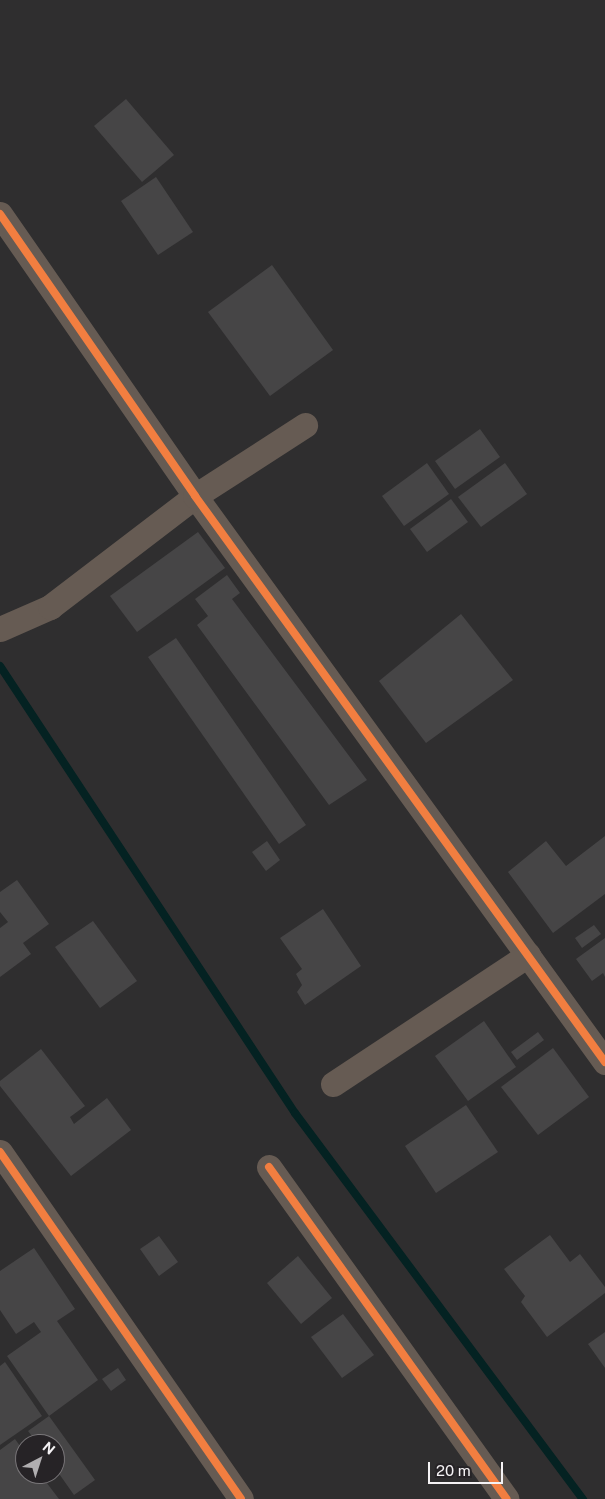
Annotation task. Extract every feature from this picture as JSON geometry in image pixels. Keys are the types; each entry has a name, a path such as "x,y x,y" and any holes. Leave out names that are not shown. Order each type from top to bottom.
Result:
{"street":[{"path":"0,214 195,496 605,1062"},
{"path":"0,629 50,607 195,496 305,425"},
{"path":"333,1084 528,955"},
{"path":"0,1152 241,1499"},
{"path":"269,1167 507,1499"}],"building":[{"path":"126,99 174,155 142,182 94,126"},
{"path":"156,177 193,232 158,255 121,201"},
{"path":"272,265 333,350 270,396 208,312"},
{"path":"480,429 500,457 455,489 435,461"},
{"path":"427,463 449,494 404,526 382,496"},
{"path":"505,463 527,494 481,527 458,497"},
{"path":"451,499 468,522 427,552 410,529"},
{"path":"198,532 225,568 137,632 110,596"},
{"path":"227,575 240,593 232,599 367,780 329,805 197,625 208,616 195,599"},
{"path":"461,614 513,680 426,743 379,681"},
{"path":"176,638 306,825 279,844 148,657"},
{"path":"605,836 605,894 553,933 508,872 546,841 566,866"},
{"path":"267,841 280,860 266,871 252,852"},
{"path":"17,880 49,924 23,943 31,954 0,977 0,928 8,922 0,912 0,892"},
{"path":"323,909 361,966 305,1005 297,992 302,985 296,974 302,969 280,938"},
{"path":"93,921 137,981 100,1008 55,947"},
{"path":"594,925 601,934 582,948 575,938"},
{"path":"605,938 605,977 603,973 592,981 576,959"},
{"path":"484,1021 516,1067 468,1101 435,1056"},
{"path":"538,1032 544,1040 517,1060 511,1052"},
{"path":"553,1048 589,1097 538,1135 501,1087"},
{"path":"41,1049 85,1106 70,1117 74,1124 107,1098 131,1130 71,1176 0,1086 0,1081"},
{"path":"466,1105 498,1152 436,1193 405,1146"},
{"path":"550,1235 570,1262 580,1254 605,1287 605,1293 547,1337 521,1302 525,1296 504,1269"},
{"path":"159,1236 178,1262 159,1276 140,1249"},
{"path":"34,1248 75,1309 57,1321 98,1380 49,1416 7,1356 41,1332 34,1322 16,1334 0,1310 0,1271"},
{"path":"298,1256 332,1298 301,1324 267,1283"},
{"path":"343,1314 374,1355 342,1378 311,1337"},
{"path":"605,1332 605,1368 588,1344"},
{"path":"5,1362 42,1416 0,1445 0,1366"},
{"path":"118,1368 126,1380 111,1391 102,1379"},
{"path":"49,1416 62,1434 30,1434 28,1431"},
{"path":"65,1438 95,1480 74,1495 65,1482"},
{"path":"15,1439 15,1484 48,1484 59,1499 0,1499 0,1450"}],"waterway":[{"path":"0,666 295,1113 583,1499"}],"cycle path":[{"path":"0,214 195,496 605,1062"},
{"path":"0,1152 241,1499"},
{"path":"269,1167 507,1499"}]}
